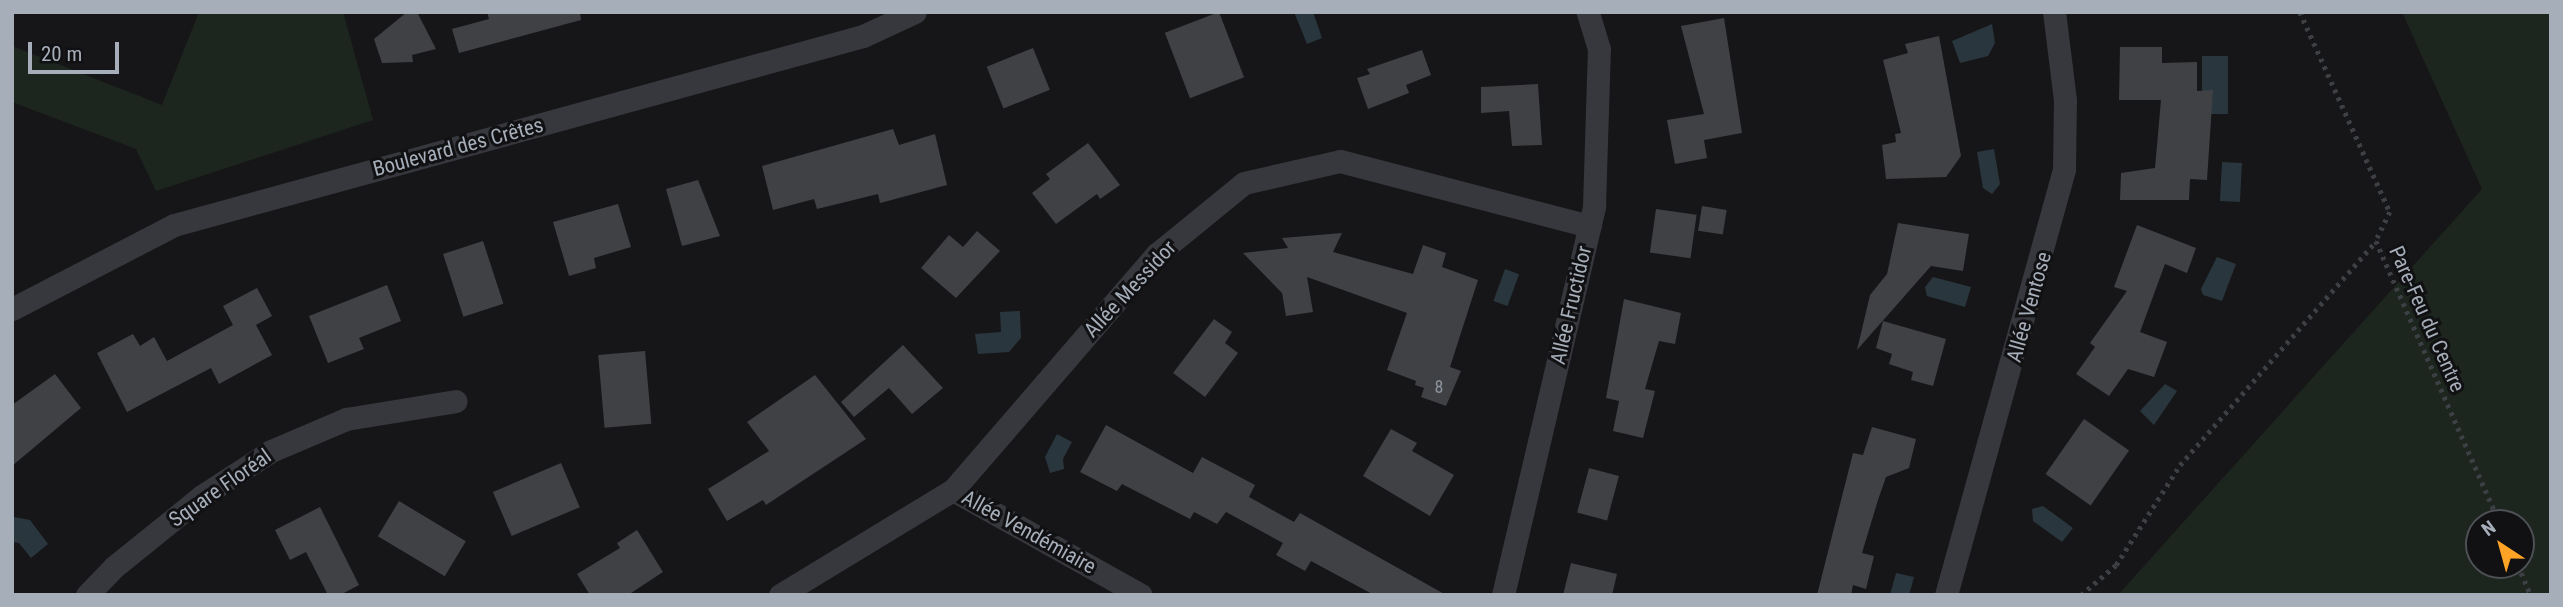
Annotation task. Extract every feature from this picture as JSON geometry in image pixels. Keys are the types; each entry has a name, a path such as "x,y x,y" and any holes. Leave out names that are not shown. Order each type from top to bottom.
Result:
{"street":[{"name":"Boulevard des Crêtes","path":"12,309 174,225 863,36 915,12"},
{"name":"Allée Fructidor","path":"1503,595 1590,226 1600,48 1588,12"},
{"name":"Allée Ventose","path":"1946,595 2064,169 2065,100 2054,12"},
{"name":"Allée Messidor","path":"780,595 953,490 1157,254 1244,183 1340,161 1590,226"},
{"name":"Square Floréal","path":"88,595 114,567 202,496 271,451 346,419 456,401"},
{"name":"Allée Vendémiaire","path":"953,490 1141,595"}],"path":[{"name":"Pare-Feu du Centre","path":"2301,12 2390,212 2376,242 2494,509"},
{"path":"2081,595 2116,565 2180,465 2376,242"}],"shaded area":[{"path":"199,12 343,12 373,120 156,191 136,149 12,102 12,46 162,105"},
{"path":"1294,12 1313,12 1322,38 1307,44"},
{"path":"2402,12 2551,12 2551,595 2118,595 2482,189"},
{"path":"1992,24 1995,43 1988,56 1960,63 1952,41"},
{"path":"2202,56 2228,56 2228,114 2202,114"},
{"path":"1994,149 2000,184 1992,194 1983,188 1977,152"},
{"path":"2222,162 2242,163 2240,202 2220,201"},
{"path":"2217,257 2236,264 2222,301 2203,295 2201,289"},
{"path":"1505,269 1519,274 1507,306 1493,301"},
{"path":"1933,277 1971,287 1965,307 1927,296 1925,287"},
{"path":"1020,311 1021,338 1009,352 978,354 975,334 1001,332 1000,312"},
{"path":"2165,384 2177,391 2154,425 2140,411"},
{"path":"1057,434 1072,442 1063,459 1064,469 1050,473 1045,457"},
{"path":"2043,506 2073,528 2062,542 2033,521 2032,509"},
{"path":"14,517 30,520 48,544 31,558 19,543 12,542"},
{"path":"1896,573 1914,577 1909,595 1890,595"}],"building":[{"path":"407,12 417,12 436,49 412,55 413,62 382,63 374,39"},
{"path":"487,12 580,12 581,20 459,53 452,29 489,19"},
{"path":"1219,12 1244,77 1190,98 1165,33"},
{"path":"1724,18 1742,133 1704,140 1707,158 1675,164 1667,120 1704,114 1681,26"},
{"path":"1939,36 1961,156 1946,177 1886,179 1882,145 1896,142 1895,134 1901,133 1883,60 1908,53 1905,44"},
{"path":"2120,47 2162,47 2162,63 2197,62 2197,91 2213,90 2207,180 2190,179 2189,200 2120,200 2121,173 2155,168 2161,100 2119,100"},
{"path":"1033,48 1050,90 1003,108 987,67"},
{"path":"1422,50 1431,75 1406,85 1409,93 1368,109 1357,78 1370,74 1367,69"},
{"path":"1538,84 1542,145 1512,146 1509,111 1481,113 1481,87"},
{"path":"893,129 899,145 935,134 947,185 880,203 878,194 817,209 814,199 773,210 762,166"},
{"path":"1088,143 1120,185 1100,199 1097,194 1056,224 1032,193 1050,179 1046,174"},
{"path":"698,180 720,236 682,246 666,189"},
{"path":"618,204 631,247 594,258 596,268 569,276 553,222"},
{"path":"1702,206 1727,210 1723,235 1698,231"},
{"path":"1656,209 1697,215 1690,258 1650,253"},
{"path":"1898,223 1969,234 1963,271 1931,266 1857,350 1870,295 1887,274"},
{"path":"2137,225 2196,248 2187,273 2165,264 2140,332 2167,342 2154,377 2128,369 2109,396 2076,374 2095,347 2090,343 2127,291 2114,287"},
{"path":"977,231 1000,251 956,298 921,268 949,235 963,247"},
{"path":"1342,233 1333,252 1413,274 1423,245 1446,253 1442,267 1478,280 1450,367 1461,371 1446,406 1421,397 1424,388 1415,385 1416,381 1387,370 1407,313 1307,277 1313,312 1286,316 1282,293 1243,253 1288,248 1282,238"},
{"path":"483,241 503,304 463,317 443,254"},
{"path":"387,285 401,321 359,338 364,349 328,363 309,316"},
{"path":"257,288 272,316 256,325 272,355 219,384 211,368 127,412 97,353 133,334 140,346 154,337 167,361 233,325 223,306"},
{"path":"1624,299 1681,313 1675,344 1659,341 1645,389 1655,391 1643,438 1613,431 1619,401 1606,398"},
{"path":"1214,319 1232,332 1225,343 1238,353 1205,397 1173,373"},
{"path":"1883,321 1946,339 1933,386 1911,380 1913,372 1889,364 1892,354 1876,348"},
{"path":"903,345 943,388 912,414 889,388 854,417 841,402"},
{"path":"645,351 651,424 605,428 598,355"},
{"path":"55,374 81,408 12,466 12,405"},
{"path":"815,375 866,439 766,505 763,500 727,521 708,489 769,451 747,422"},
{"path":"2084,419 2129,451 2091,505 2046,474"},
{"path":"1106,425 1193,473 1202,457 1255,485 1249,497 1294,522 1300,513 1446,595 1374,595 1311,561 1305,571 1276,555 1283,543 1226,512 1217,524 1194,512 1190,519 1122,484 1117,491 1080,472"},
{"path":"1872,427 1916,439 1909,468 1886,477 1862,553 1874,556 1866,589 1853,585 1851,595 1817,595 1853,453 1863,455"},
{"path":"1391,429 1417,443 1412,451 1454,475 1430,516 1363,476"},
{"path":"561,463 580,507 512,536 493,492"},
{"path":"1589,468 1619,476 1607,520 1577,512"},
{"path":"399,501 466,541 445,576 378,536"},
{"path":"320,507 359,585 340,595 328,595 306,552 290,560 275,530"},
{"path":"637,530 663,572 628,595 590,595 577,574 620,548 617,543"},
{"path":"1571,563 1617,574 1612,595 1563,595"}]}
